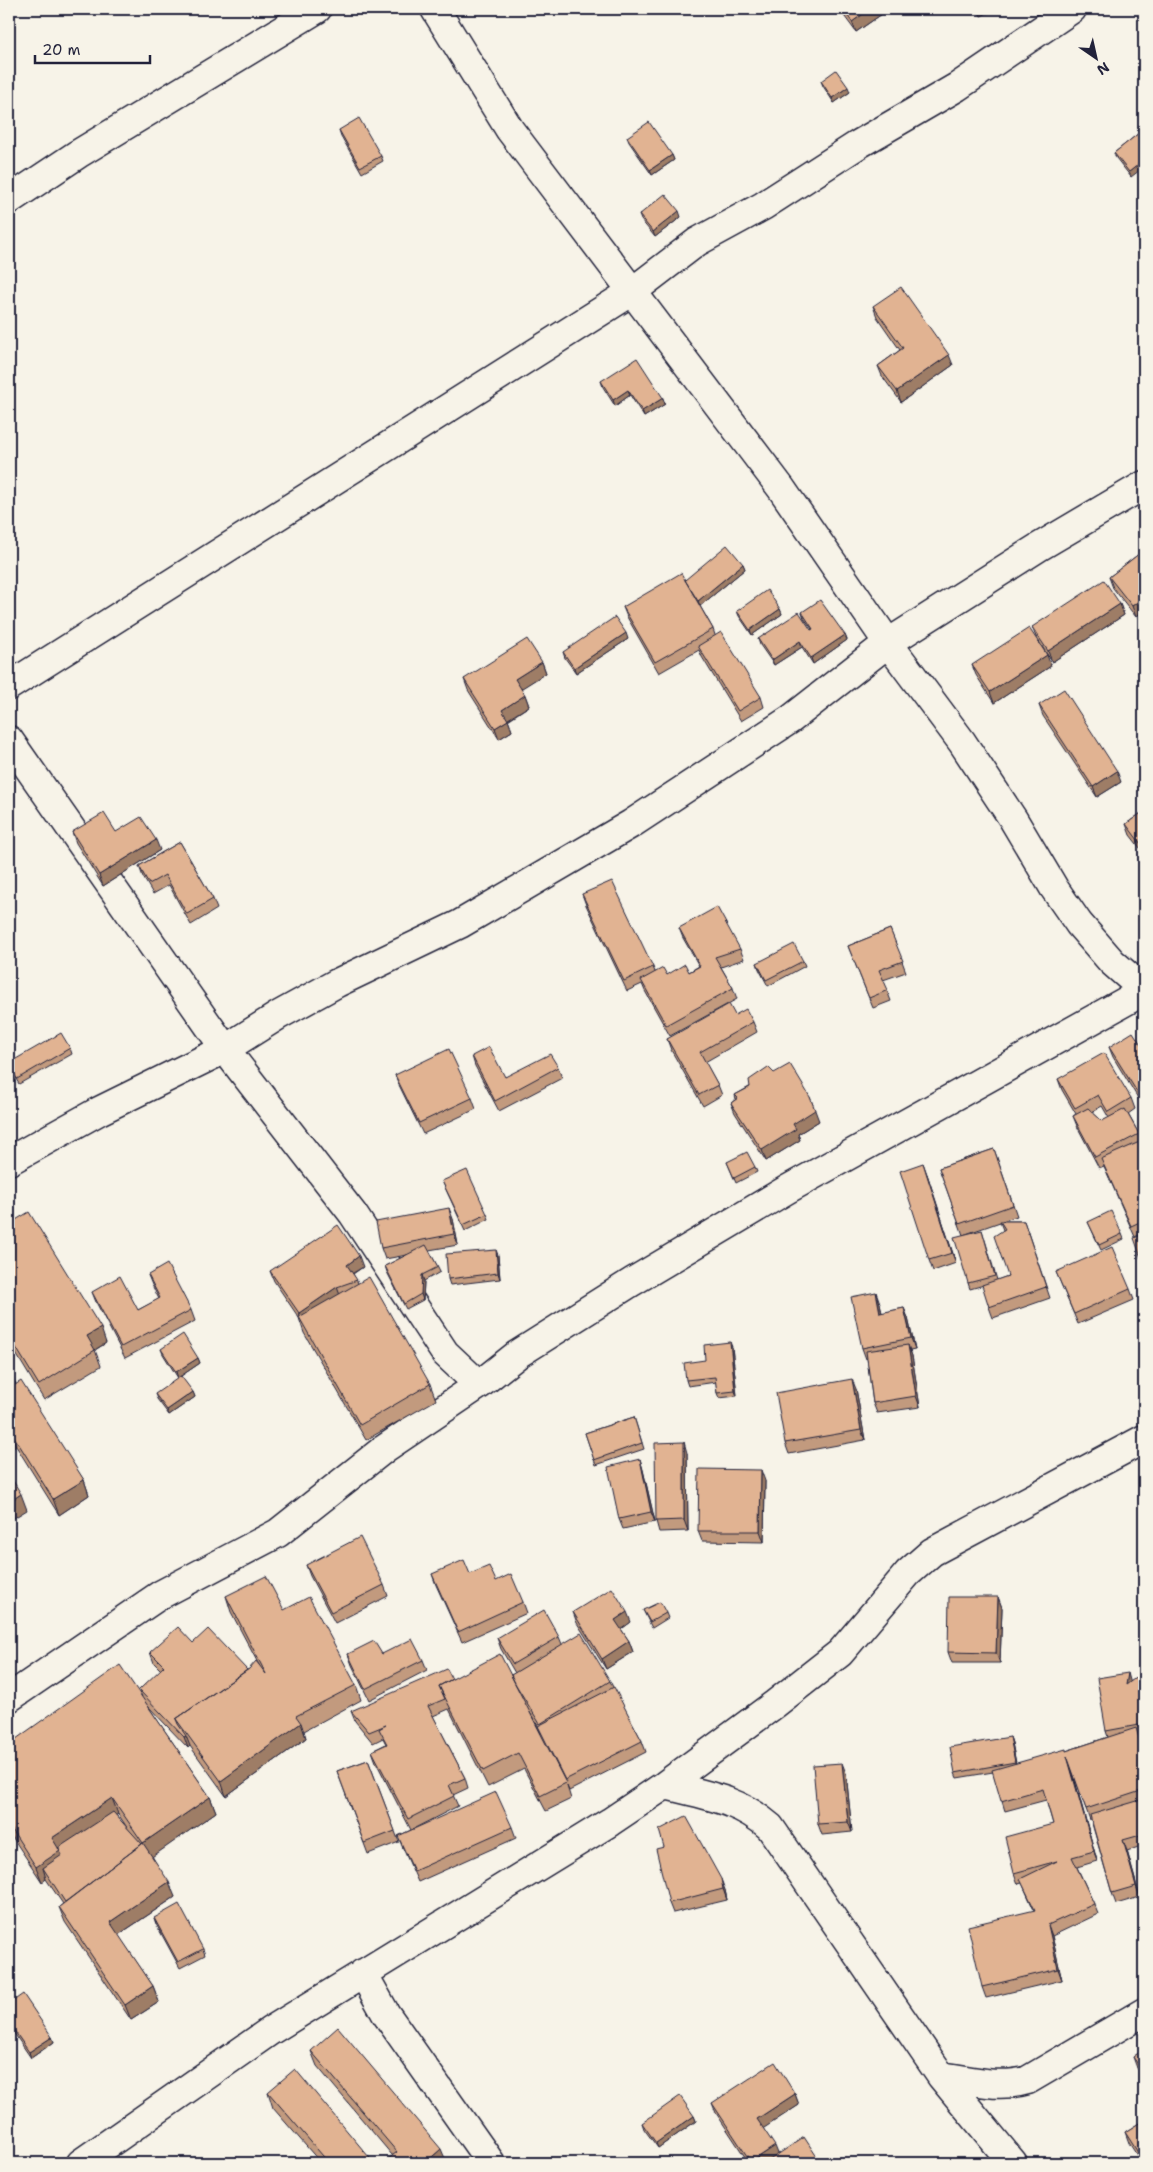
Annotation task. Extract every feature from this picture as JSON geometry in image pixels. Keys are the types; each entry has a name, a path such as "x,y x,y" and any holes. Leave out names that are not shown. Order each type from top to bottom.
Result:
{"street":[{"path":"9,200 78,154 318,9"},
{"path":"9,1698 160,1595 278,1532 384,1449 479,1385 541,1340 780,1194 1144,990 1112,962 1079,924 962,742 888,644 781,488 510,130 434,9"},
{"path":"9,686 633,291 697,242 764,206 859,144 957,87 1072,9"},
{"path":"9,1162 99,1111 225,1049 278,1015 337,983 460,924 631,824 791,719 888,644 1039,547 1144,485"},
{"path":"9,740 225,1049 353,1214 445,1353 479,1385"},
{"path":"81,2163 270,2031 610,1822 666,1785 798,1687 840,1653 908,1573 932,1552 1144,1439"},
{"path":"666,1785 738,1805 756,1814 770,1827 940,2076 1013,2163"},
{"path":"364,1973 391,2021 491,2163"},
{"path":"940,2076 997,2084 1015,2084 1028,2080 1144,2012"}],"building":[{"path":"843,9 870,9 852,22"},
{"path":"836,70 848,87 832,98 821,81"},
{"path":"359,118 381,156 360,167 339,130"},
{"path":"649,122 672,155 650,170 627,137"},
{"path":"1144,129 1144,160 1129,172 1114,153"},
{"path":"665,194 679,211 653,232 639,215"},
{"path":"901,287 949,355 897,391 878,366 903,348 873,306"},
{"path":"637,358 663,398 642,411 628,390 613,400 601,381"},
{"path":"727,545 743,564 698,601 685,580"},
{"path":"1144,550 1144,597 1132,606 1109,577"},
{"path":"681,573 713,629 655,662 623,607"},
{"path":"1104,580 1120,604 1048,651 1032,627"},
{"path":"767,590 780,609 750,630 737,611"},
{"path":"820,600 845,635 811,658 800,641 772,660 758,639 799,612 811,630 813,629 802,612"},
{"path":"615,617 626,633 574,668 563,652"},
{"path":"1029,628 1047,655 990,692 972,665"},
{"path":"721,632 761,697 738,711 698,646"},
{"path":"527,639 542,662 515,679 525,695 502,710 508,720 495,728 464,679"},
{"path":"1064,689 1117,771 1093,787 1039,705"},
{"path":"1144,811 1144,848 1126,824"},
{"path":"104,813 116,832 141,817 156,840 99,875 72,832"},
{"path":"180,842 213,899 187,914 165,875 149,884 139,866"},
{"path":"612,881 653,967 624,981 582,894"},
{"path":"717,907 740,949 715,957 733,988 666,1025 641,980 663,968 667,975 685,964 689,972 700,966 679,928"},
{"path":"890,929 903,961 879,970 888,990 869,998 848,946"},
{"path":"794,944 803,961 766,980 757,963"},
{"path":"729,1004 735,1015 746,1009 753,1022 700,1052 718,1085 699,1095 667,1039"},
{"path":"1133,1032 1144,1049 1144,1103 1109,1047"},
{"path":"61,1033 70,1048 17,1079 9,1063"},
{"path":"489,1047 505,1077 550,1054 558,1067 495,1101 472,1056"},
{"path":"449,1049 472,1098 419,1123 395,1075"},
{"path":"1104,1053 1131,1098 1108,1112 1098,1095 1075,1108 1058,1079"},
{"path":"790,1064 810,1097 815,1110 793,1124 796,1129 762,1150 731,1103 738,1098 735,1095 750,1087 749,1080 768,1067 774,1073"},
{"path":"1088,1108 1102,1121 1125,1109 1139,1134 1095,1157 1073,1116"},
{"path":"1144,1140 1144,1220 1131,1226 1101,1159"},
{"path":"994,1149 1013,1205 959,1224 939,1168"},
{"path":"747,1152 755,1167 734,1178 727,1162"},
{"path":"923,1163 952,1253 929,1260 900,1171"},
{"path":"467,1170 487,1214 463,1225 442,1181"},
{"path":"449,1208 454,1234 381,1248 376,1222"},
{"path":"1111,1211 1122,1234 1099,1245 1088,1222"},
{"path":"29,1212 101,1328 87,1336 95,1350 39,1385 9,1336 9,1224"},
{"path":"1000,1221 1024,1221 1046,1287 989,1307 982,1285 1008,1276 994,1236 1005,1229"},
{"path":"338,1225 359,1256 347,1265 357,1280 337,1287 299,1313 270,1271"},
{"path":"982,1230 995,1276 968,1283 954,1237"},
{"path":"1144,1234 1144,1266 1134,1238"},
{"path":"426,1245 438,1267 422,1275 421,1294 404,1304 385,1266"},
{"path":"1112,1247 1130,1289 1074,1314 1056,1272"},
{"path":"496,1250 498,1273 448,1279 446,1254"},
{"path":"167,1264 191,1310 121,1347 92,1292 120,1276 138,1310 160,1298 148,1275"},
{"path":"369,1277 430,1384 360,1425 299,1317"},
{"path":"876,1292 880,1313 904,1308 911,1338 862,1348 851,1297"},
{"path":"183,1334 198,1358 176,1372 161,1349"},
{"path":"730,1342 735,1391 717,1393 715,1377 686,1380 684,1363 705,1360 704,1345"},
{"path":"908,1345 916,1396 873,1403 866,1351"},
{"path":"9,1373 14,1380 9,1383"},
{"path":"181,1376 193,1392 167,1410 155,1394"},
{"path":"852,1379 861,1430 785,1443 776,1393"},
{"path":"21,1381 84,1480 53,1499 9,1431 9,1389"},
{"path":"634,1417 642,1443 594,1460 585,1433"},
{"path":"684,1442 684,1520 656,1521 655,1443"},
{"path":"640,1459 651,1512 619,1519 608,1467"},
{"path":"699,1469 761,1470 760,1531 698,1531"},
{"path":"9,1474 21,1494 9,1502"},
{"path":"360,1537 384,1585 331,1612 306,1565"},
{"path":"464,1560 470,1574 489,1566 496,1581 511,1574 523,1602 458,1632 432,1574"},
{"path":"266,1576 284,1610 309,1597 356,1685 296,1716 301,1723 221,1781 176,1719 249,1669 256,1661 266,1674 226,1596"},
{"path":"612,1588 627,1612 615,1620 629,1641 602,1659 573,1612"},
{"path":"949,1597 998,1597 996,1653 948,1652"},
{"path":"660,1602 666,1613 650,1622 643,1610"},
{"path":"544,1610 559,1637 513,1664 497,1638"},
{"path":"178,1627 193,1643 208,1629 247,1670 176,1719 186,1736 184,1737 139,1690 164,1666 150,1652"},
{"path":"581,1633 610,1681 540,1724 511,1675"},
{"path":"412,1639 423,1660 365,1689 348,1654 374,1641 382,1654"},
{"path":"500,1654 566,1783 540,1796 518,1753 483,1771 439,1686"},
{"path":"120,1665 210,1797 143,1843 112,1798 52,1838 60,1851 36,1867 9,1825 9,1744"},
{"path":"447,1669 452,1679 439,1686 445,1699 428,1706 465,1778 449,1785 454,1796 408,1819 372,1751 387,1744 379,1729 386,1725 369,1732 351,1711"},
{"path":"1128,1673 1126,1685 1138,1676 1144,1685 1144,1724 1106,1731 1097,1678"},
{"path":"614,1687 642,1741 565,1780 538,1726"},
{"path":"1136,1728 1144,1755 1144,1790 1086,1809 1067,1756 1094,1851 1072,1857 1094,1904 1048,1925 1058,1969 982,1987 968,1926 1035,1910 1020,1879 1057,1861 1014,1873 1005,1837 1053,1824 1043,1789 1001,1801 992,1770 1066,1749 1066,1751"},
{"path":"1010,1737 1015,1762 955,1773 950,1747"},
{"path":"368,1760 395,1831 364,1843 337,1771"},
{"path":"842,1763 848,1822 818,1824 813,1765"},
{"path":"496,1792 512,1827 414,1871 398,1836"},
{"path":"1144,1799 1144,1834 1123,1840 1136,1886 1112,1893 1090,1815"},
{"path":"113,1812 142,1844 65,1902 43,1868 62,1855 58,1848"},
{"path":"686,1816 721,1879 723,1889 669,1903 656,1849 664,1847 659,1830"},
{"path":"143,1843 169,1882 110,1922 153,1986 125,2005 59,1907"},
{"path":"179,1904 203,1949 178,1962 154,1918"},
{"path":"23,1994 52,2037 29,2052 9,2023 9,2004"},
{"path":"338,2027 441,2149 425,2163 383,2163 397,2152 311,2051"},
{"path":"1144,2049 1144,2073 1133,2057"},
{"path":"775,2062 795,2094 757,2119 775,2146 751,2162 712,2103"},
{"path":"295,2069 374,2163 329,2163 268,2092"},
{"path":"680,2096 694,2116 656,2143 642,2123"},
{"path":"1144,2120 1144,2162 1125,2132"},
{"path":"804,2137 821,2163 765,2163"}]}
